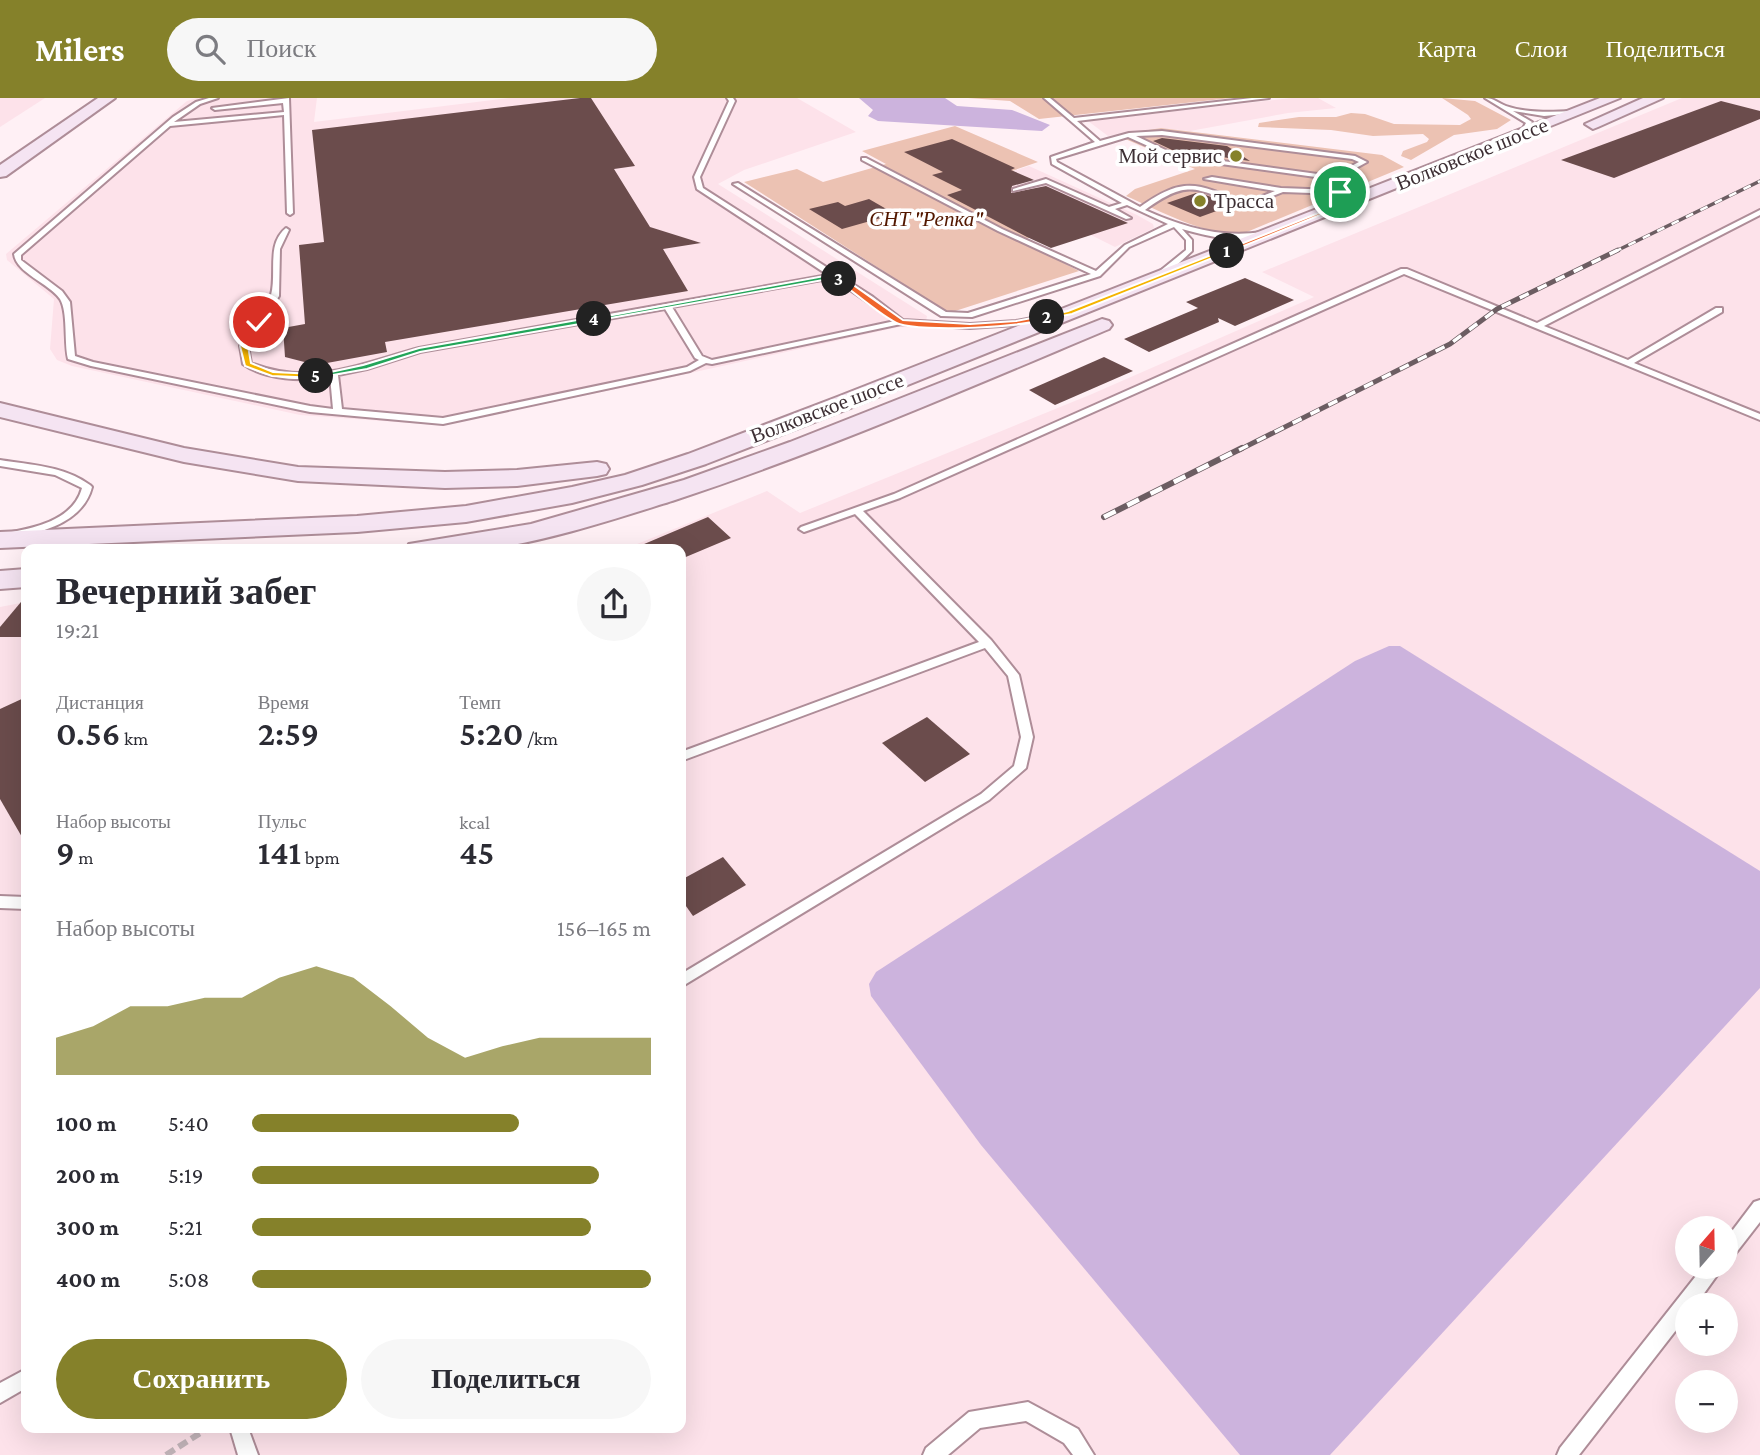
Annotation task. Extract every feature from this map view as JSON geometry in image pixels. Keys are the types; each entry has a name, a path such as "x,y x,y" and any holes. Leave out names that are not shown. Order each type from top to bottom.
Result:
{"main road":[{"name":"Волковское шоссе","path":"0,539 330,525 466,514 572,495 633,480 697,459 845,402 1613,98"},
{"name":"Волковское шоссе","path":"1423,193 1656,98"},
{"path":"0,172 108,100"},
{"name":"Волковское шоссе","path":"473,544 550,529 632,507 727,476 1119,317"},
{"path":"0,410 244,467 298,474 445,480 568,474 624,465 694,449 845,402"},
{"path":"0,580 21,578"}],"lane":[{"path":"215,98 198,103 168,124 17,254 18,261 59,293 66,302 71,357 91,364 310,409 443,421 690,369 705,360"},
{"path":"730,98 732,101 697,177 700,189 901,322"},
{"path":"1046,98 1099,143"},
{"path":"1071,120 1266,98"},
{"path":"1488,98 1529,122 1523,133"},
{"path":"215,108 286,99 290,213"},
{"path":"1508,108 1544,114 1576,113"},
{"path":"168,124 287,113"},
{"path":"1180,157 1333,178 1364,162 1353,158 1162,133 1129,135 1053,158 1054,163 1172,225 1224,237 1275,232"},
{"path":"1129,135 1170,155"},
{"path":"864,159 1000,230 1097,274"},
{"path":"1207,179 1214,177 1233,183 1282,190 1340,192 1359,198"},
{"path":"1333,178 1333,184 1340,192"},
{"path":"1015,190 1046,181 1128,218"},
{"path":"1140,210 1161,194 1195,183 1244,205 1282,190"},
{"path":"1224,186 1233,183"},
{"path":"736,184 944,314 969,315 1097,274 1127,246 1172,225"},
{"path":"1239,192 1254,187"},
{"path":"1109,209 1128,203"},
{"path":"1537,326 1760,212"},
{"path":"1153,280 1181,261 1189,251 1189,240 1172,225"},
{"path":"286,230 277,249 275,296 244,346 247,364 272,374 334,374 419,350 835,276"},
{"path":"804,529 897,496 1404,271 1760,418"},
{"path":"667,306 699,358 723,361 901,322 970,326 1016,323 1070,313"},
{"path":"1629,363 1719,310"},
{"path":"143,375 159,365"},
{"path":"334,374 338,411"},
{"path":"0,463 66,476 87,487 87,496 66,517 44,527 0,539"},
{"path":"686,978 985,797 1020,768 1027,737 1013,675 987,643 857,510"},
{"path":"686,755 987,643"},
{"path":"0,902 21,903"},
{"path":"1738,1236 1760,1208"},
{"path":"1567,1455 1705,1279"},
{"path":"0,1394 21,1381"},
{"path":"933,1455 976,1419 1028,1411 1071,1437 1084,1455"},
{"path":"240,1433 247,1455"}],"path":[{"path":"166,1455 200,1433"}],"shaded area":[{"path":"0,98 45,98 0,127"},
{"path":"197,98 317,98 314,122 509,98 797,98 856,132 744,170 718,184 927,316 925,328 899,327 636,385 437,425 300,415 72,366 57,360 50,349 54,299 7,260 6,254 187,101"},
{"path":"859,98 945,98 957,106 1012,110 1050,125 1042,131 878,121 868,116 873,110"},
{"path":"1291,98 1318,98 1336,108 1288,113 1190,131 1161,128 1108,136 1088,121"},
{"path":"1682,98 1760,98 1760,1455 0,1455 0,607 21,603 21,1433 686,1433 686,544 637,544 767,491 800,513 1092,394 1314,297 1262,272"},
{"path":"1029,166 1137,215 1153,224 1154,228 1115,247 982,181"},
{"path":"1389,646 1400,646 1760,871 1760,988 1330,1455 1240,1455 981,1145 871,996 869,984 876,972 1355,661"}],"green space":[{"path":"968,98 1231,98 1039,119 1010,101"},
{"path":"1442,98 1475,101 1511,120 1497,129 1454,135 1411,160 1401,156 1403,151 1427,142 1429,139 1423,134 1373,136 1331,130 1258,127 1259,123 1299,117 1336,117 1351,113 1365,114 1394,124 1460,125 1471,119"},
{"name":"СНТ \"Репка\"","path":"955,126 1038,162 983,181 1069,224 1020,241 1079,271 949,313 744,182 797,169 823,182 886,164 862,151"},
{"path":"1161,128 1382,155 1404,167 1242,234 1226,233 1182,221 1126,196 1135,189 1195,169 1116,135"}],"building":[{"path":"591,98 635,166 614,169 650,227 701,243 663,249 688,291 385,342 387,352 316,365 285,357 283,328 305,324 299,245 324,242 312,130"},
{"path":"1721,101 1760,111 1760,119 1614,178 1561,160"},
{"path":"1162,138 1227,146 1250,161 1172,150 1153,141"},
{"path":"952,139 1015,168 1011,170 1034,180 1012,186 1011,193 1046,186 1128,223 1051,248 1027,237 947,195 962,190 932,175 943,172 904,152"},
{"path":"1196,193 1233,205 1200,217 1167,203"},
{"path":"869,199 895,214 842,229 809,209 838,202 845,206"},
{"path":"1245,278 1294,300 1235,326 1218,318 1219,322 1149,352 1124,339 1198,308 1186,302"},
{"path":"1104,357 1133,371 1055,405 1029,390"},
{"path":"708,517 731,538 686,557 686,544 644,544"},
{"path":"21,602 21,637 0,637 0,627"},
{"path":"21,699 21,835 0,799 0,709"},
{"path":"927,717 970,754 925,782 882,743"},
{"path":"723,857 746,885 693,916 686,906 686,877"}],"railway":[{"path":"1614,252 1760,181"},
{"path":"1239,450 1450,344 1497,309 1618,250"},
{"path":"1104,517 1242,448"}],"place":[{"name":"Мой сервис","path":"1236,156"},
{"name":"Трасса","path":"1200,201"}],"route":[{"path":"259,322 244,346 247,364 272,374 319,376 364,367 419,350 835,276 901,322 970,326 1016,323 1070,313 1359,198 1340,192"}]}
